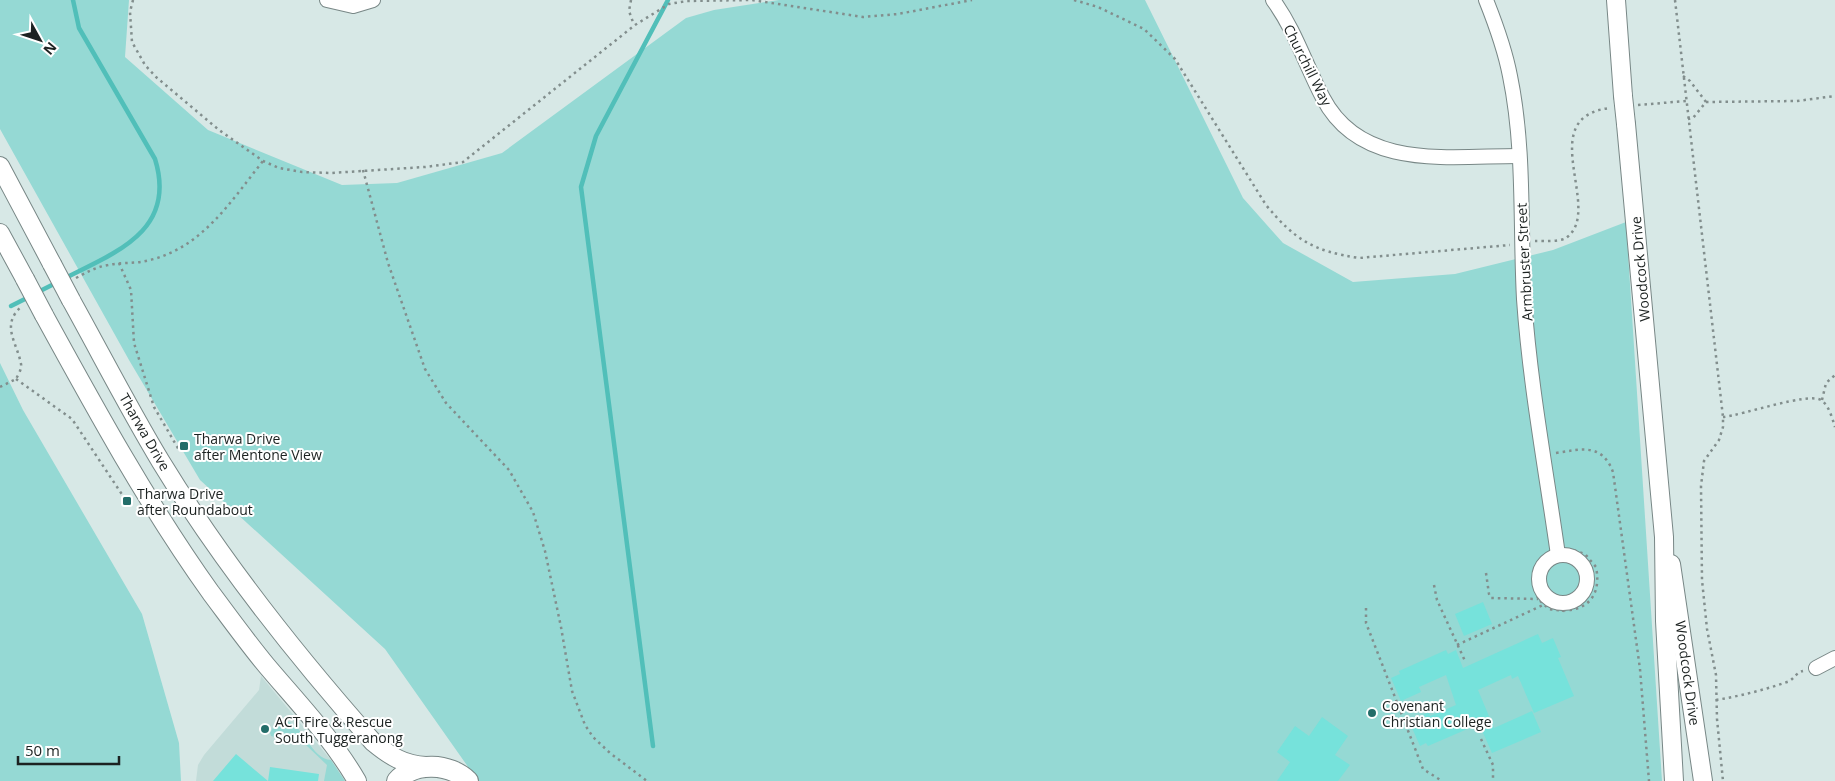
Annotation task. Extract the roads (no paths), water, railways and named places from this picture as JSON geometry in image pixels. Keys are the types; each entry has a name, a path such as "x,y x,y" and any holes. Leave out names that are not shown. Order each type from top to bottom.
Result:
{"highway":[{"path":"397,781 415,769 433,766 449,769 468,781"}],"main road":[{"name":"Woodcock Drive","path":"1616,0 1621,103 1626,124 1664,537 1665,622 1674,781"},
{"name":"Tharwa Drive","path":"0,166 71,300 162,462 217,548 268,616 373,742 391,756 409,765 433,766"},
{"path":"0,233 115,444 161,519 211,592 265,664 330,740 356,781"},
{"name":"Woodcock Drive","path":"1664,537 1675,579 1703,781"}],"street":[{"path":"327,0 353,6 373,0"},
{"name":"Churchill Way","path":"1273,0 1292,32 1330,110 1347,128 1367,143 1401,155 1518,156"},
{"name":"Armbruster Street","path":"1486,0 1499,32 1510,76 1516,119 1527,242 1529,352 1554,527 1562,550"},
{"path":"1562,550 1576,558 1586,571 1587,579 1582,594 1564,607 1546,596 1539,583 1541,567 1546,561 1562,550"},
{"path":"1816,668 1835,658"}],"waterway":[{"path":"65,278 122,248 138,235 150,221 158,204 160,183 155,159 79,28 73,0"},
{"path":"653,746 581,187 596,136 668,0"},
{"path":"36,293 58,282"},
{"path":"11,306 29,297"}],"place":[{"name":"Tharwa Drive after Mentone View","path":"184,446"},
{"name":"Tharwa Drive after Roundabout","path":"127,501"},
{"name":"Covenant Christian College","path":"1372,713"},
{"name":"ACT Fire & Rescue South Tuggeranong","path":"265,729"}]}
